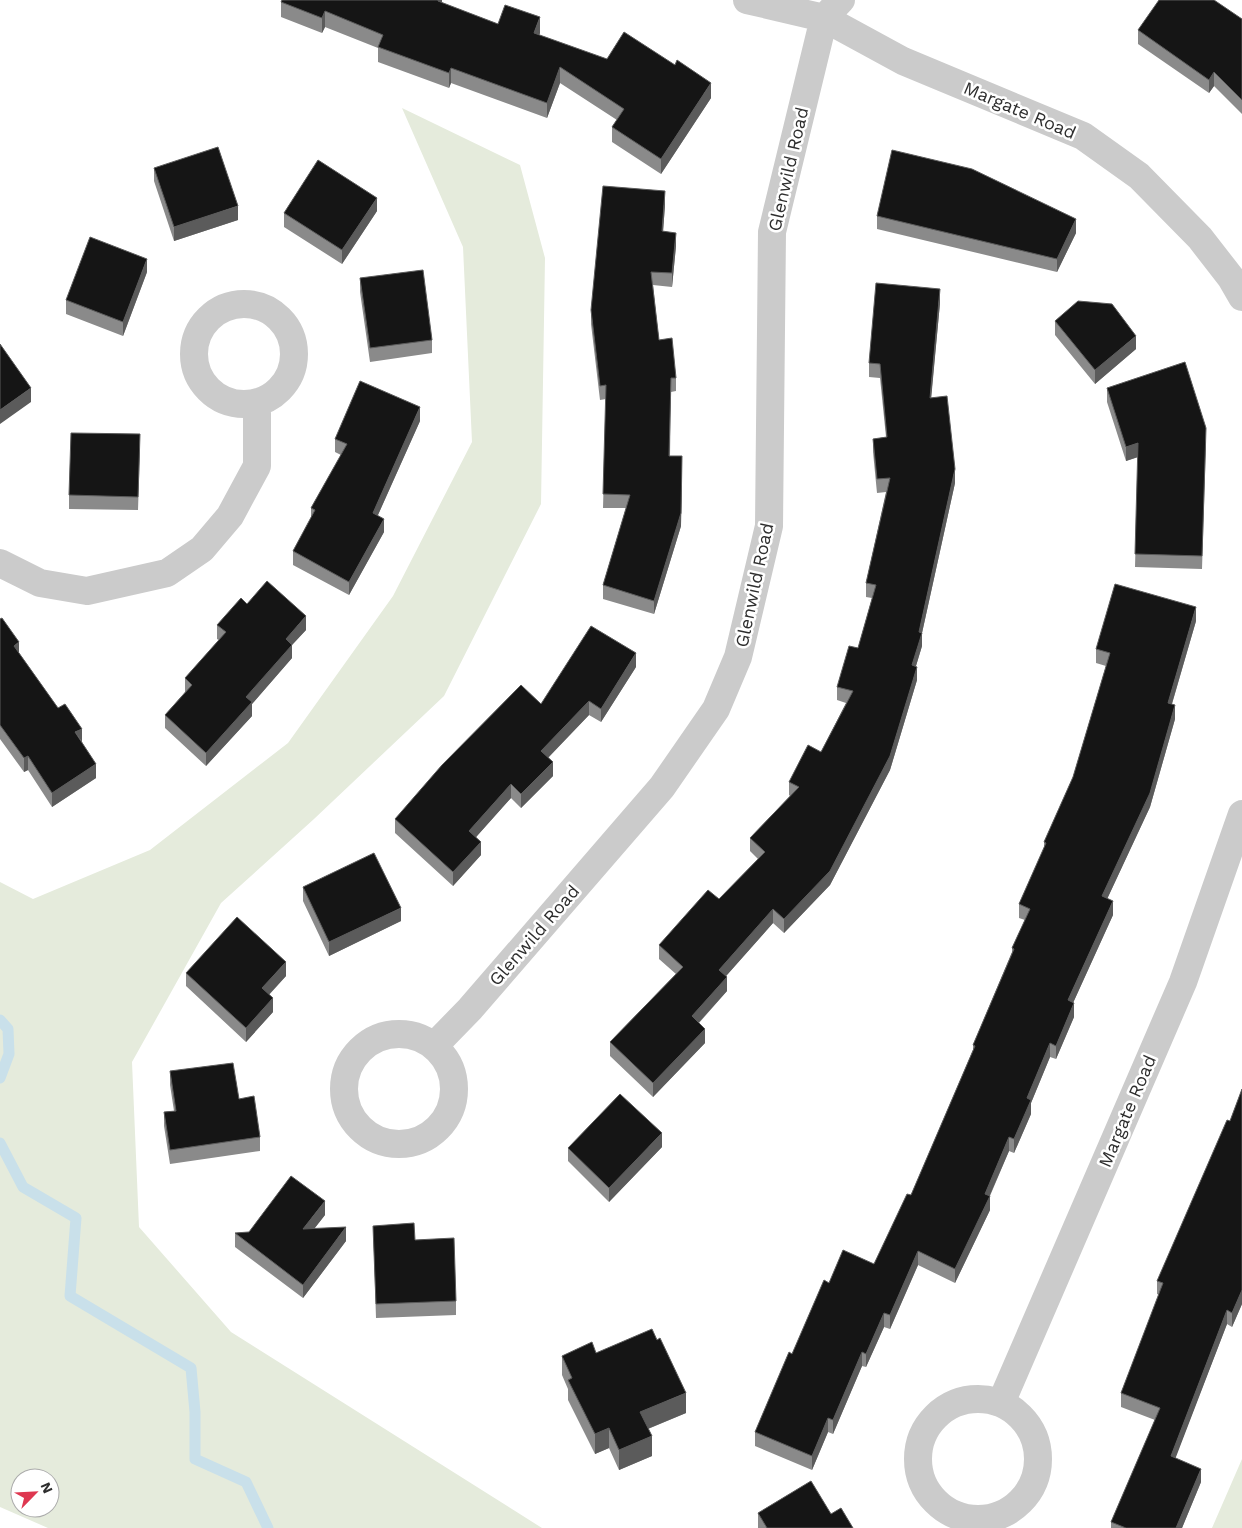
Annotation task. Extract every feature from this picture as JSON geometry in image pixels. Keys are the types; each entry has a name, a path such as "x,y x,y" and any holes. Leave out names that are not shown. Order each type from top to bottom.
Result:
{"street":[{"name":"Margate Road","path":"747,0 832,9 902,62 1083,136 1139,176 1160,197 1200,238 1231,278 1242,297"},
{"name":"Glenwild Road","path":"434,1046 470,1009 662,787 716,709 738,657 768,526 772,232 832,9"},
{"path":"0,563 40,583 87,591 167,573 202,549 230,516 256,466 257,403"},
{"name":"Margate Road","path":"1001,1403 1183,982 1242,814"},
{"path":"981,1399 1001,1403 1017,1414 1030,1428 1037,1446 1038,1465 1033,1484 1023,1500 1008,1512 990,1518 971,1519 951,1513 935,1501 923,1484 918,1464 920,1444 928,1425 942,1411 961,1402 981,1399"}],"green space":[{"path":"402,108 520,165 545,258 541,504 444,696 314,819 221,903 132,1062 139,1227 231,1332 542,1528 48,1528 25,1518 60,1518 60,1468 10,1468 10,1511 0,1507 0,882 33,899 150,850 288,743 393,596 472,442 463,247"},
{"path":"1242,1459 1242,1528 1212,1528"}],"building":[{"path":"282,0 438,0 498,24 505,5 540,17 534,33 607,59 624,32 675,65 677,60 711,83 661,159 612,127 624,109 560,67 547,103 451,68 449,73 378,47 383,35 325,11 322,18 281,2"},
{"path":"1159,0 1214,0 1242,19 1242,100 1214,72 1209,80 1138,30"},
{"path":"218,147 238,206 174,227 154,168"},
{"path":"892,150 972,169 1076,219 1057,259 877,216"},
{"path":"318,160 377,198 342,250 284,213"},
{"path":"603,186 665,191 662,231 676,233 672,273 651,272 659,340 672,338 676,378 671,378 669,456 682,456 681,513 654,601 603,585 630,495 603,494 606,385 600,386 591,310"},
{"path":"90,237 147,259 123,322 66,300"},
{"path":"423,270 432,340 370,348 360,278"},
{"path":"876,283 940,289 930,398 947,396 955,469 919,632 922,633 912,665 917,667 890,756 830,871 784,919 773,909 719,970 727,977 692,1016 705,1029 653,1083 610,1042 683,967 659,945 708,890 719,899 765,852 750,838 799,787 789,782 808,745 821,752 853,691 837,687 849,646 858,648 876,585 866,583 890,478 877,479 873,439 887,437 880,364 869,363"},
{"path":"1078,301 1112,304 1136,336 1095,370 1055,321"},
{"path":"0,344 31,388 0,410"},
{"path":"1185,362 1206,428 1202,556 1135,554 1138,443 1126,447 1107,388"},
{"path":"360,381 420,407 373,513 384,519 349,582 293,551 315,510 311,508 347,444 335,439"},
{"path":"71,433 140,434 138,497 69,495"},
{"path":"267,581 306,616 286,639 292,645 246,697 252,702 206,753 165,715 192,685 185,678 226,632 217,625 241,598 247,604"},
{"path":"1115,584 1196,607 1168,703 1175,705 1150,793 1102,896 1113,901 1068,1000 1074,1003 1056,1046 1050,1043 1027,1098 1031,1100 1014,1139 1009,1137 985,1194 990,1196 955,1269 918,1251 890,1315 884,1313 866,1354 862,1352 833,1420 828,1418 812,1456 755,1432 789,1352 792,1354 824,1280 829,1283 843,1250 874,1264 907,1194 911,1195 975,1046 973,1045 1014,949 1012,948 1030,909 1019,904 1073,777 1110,653 1096,649"},
{"path":"2,618 19,642 14,646 58,708 65,704 82,729 75,732 96,764 52,793 28,756 24,758 0,725 0,619"},
{"path":"591,626 636,653 601,709 589,701 541,751 553,762 521,794 511,784 469,831 481,842 453,872 395,819 442,765 521,685 541,704"},
{"path":"374,853 401,908 329,942 303,887"},
{"path":"237,917 286,962 262,988 273,998 246,1028 186,973"},
{"path":"233,1063 239,1099 254,1096 260,1137 170,1150 164,1112 176,1111 170,1071"},
{"path":"1242,1089 1242,1290 1232,1313 1227,1310 1171,1456 1201,1469 1176,1528 1126,1528 1111,1522 1160,1408 1121,1393 1163,1283 1157,1281 1227,1120 1230,1121"},
{"path":"620,1094 662,1133 609,1188 568,1148"},
{"path":"291,1176 325,1201 303,1229 346,1227 303,1285 235,1233 249,1232"},
{"path":"414,1223 415,1240 454,1238 456,1301 376,1304 373,1226"},
{"path":"652,1329 657,1340 660,1338 686,1393 640,1412 652,1436 619,1450 609,1428 595,1434 568,1380 572,1378 562,1356 592,1342 596,1353"},
{"path":"811,1481 831,1514 841,1508 853,1528 767,1528 758,1513"}],"waterway":[{"path":"0,1020 8,1029 9,1054 0,1078"},
{"path":"0,1143 23,1187 76,1218 70,1296 191,1368 195,1412 195,1459 246,1482 268,1528"}]}
